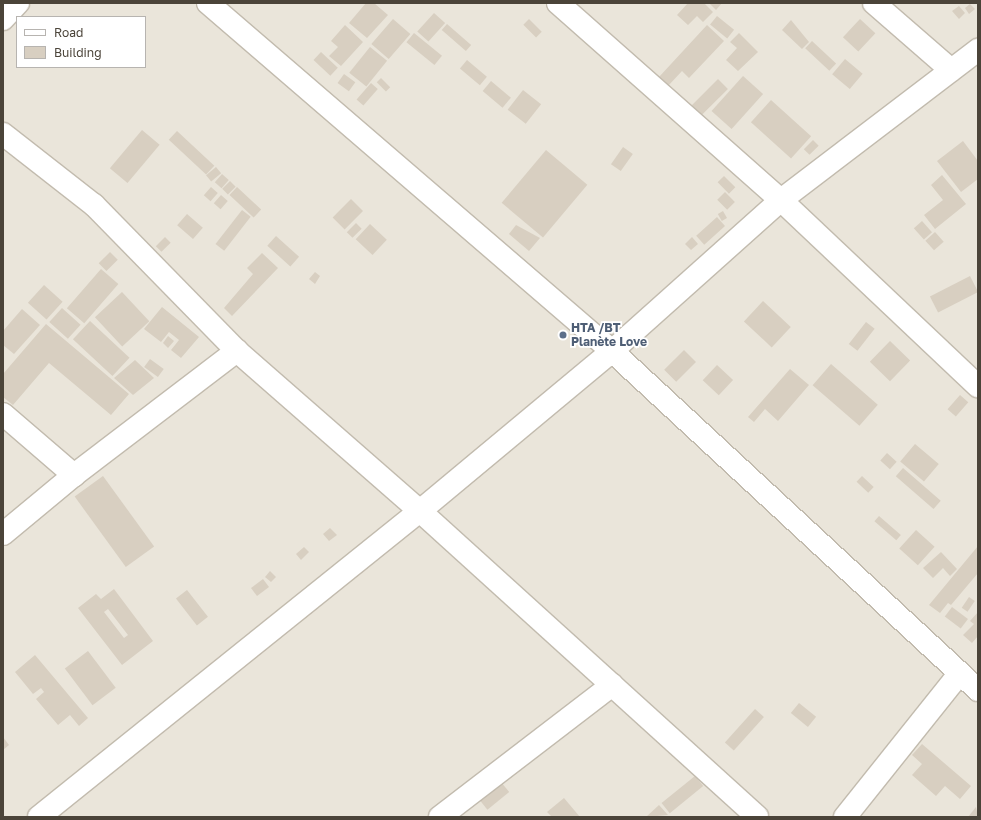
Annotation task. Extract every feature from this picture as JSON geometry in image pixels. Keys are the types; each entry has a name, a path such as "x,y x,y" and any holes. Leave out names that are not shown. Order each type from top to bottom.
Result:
{"street":[{"path":"3,19 18,3"},
{"path":"208,3 612,351 978,690"},
{"path":"558,3 780,200 978,386"},
{"path":"874,3 951,70"},
{"path":"39,817 420,511 612,351 780,200 978,50"},
{"path":"3,134 94,205 237,351 420,511 757,817"},
{"path":"3,534 74,475 237,351"},
{"path":"3,414 74,475"},
{"path":"845,817 959,674"},
{"path":"440,817 612,685"}],"shaded area":[{"path":"3,3 978,3 978,817 3,817"}],"building":[{"path":"366,3 374,3 388,15 367,38 349,23"},
{"path":"688,3 704,3 713,12 703,22 697,16 688,25 677,15"},
{"path":"709,3 722,3 716,10"},
{"path":"970,4 975,9 969,14 965,8"},
{"path":"959,6 965,13 959,19 952,11"},
{"path":"434,13 445,23 428,42 417,32"},
{"path":"717,16 734,30 727,38 710,25"},
{"path":"393,19 410,34 389,59 371,44"},
{"path":"529,19 542,32 536,37 523,25"},
{"path":"860,19 875,33 858,52 843,37"},
{"path":"791,20 809,42 802,49 782,30"},
{"path":"447,24 471,45 466,51 442,30"},
{"path":"345,25 363,42 341,66 329,56 338,47 331,41"},
{"path":"707,25 724,41 689,78 682,71 668,86 659,77"},
{"path":"414,33 442,56 434,65 406,42"},
{"path":"739,33 758,52 738,71 726,60 737,48 730,42"},
{"path":"812,41 836,64 829,71 805,48"},
{"path":"370,47 387,61 366,86 349,73"},
{"path":"321,52 338,68 330,76 313,60"},
{"path":"845,59 863,74 850,89 832,74"},
{"path":"467,60 487,77 480,85 460,68"},
{"path":"344,74 355,82 349,91 338,83"},
{"path":"743,76 763,94 732,129 712,111"},
{"path":"381,78 390,87 386,91 377,82"},
{"path":"718,79 728,89 702,115 692,105"},
{"path":"491,81 511,98 503,108 483,91"},
{"path":"371,83 378,89 363,106 357,100"},
{"path":"523,90 541,104 526,124 508,110"},
{"path":"771,100 811,136 791,158 751,122"},
{"path":"142,130 160,145 127,183 110,168"},
{"path":"177,131 214,166 206,175 169,140"},
{"path":"813,140 819,146 809,155 804,149"},
{"path":"963,141 978,161 978,179 961,192 937,161"},
{"path":"623,147 633,154 621,171 611,164"},
{"path":"546,150 587,185 543,238 502,203"},
{"path":"216,167 221,173 211,181 206,175"},
{"path":"222,174 229,180 222,188 215,182"},
{"path":"942,175 966,204 935,229 924,215 943,200 931,185"},
{"path":"724,176 735,187 729,194 718,182"},
{"path":"230,181 236,187 228,194 222,189"},
{"path":"211,187 218,193 211,201 204,195"},
{"path":"237,187 261,210 254,218 229,195"},
{"path":"725,192 735,202 727,210 717,200"},
{"path":"221,195 228,201 221,209 214,203"},
{"path":"351,199 363,211 345,229 333,217"},
{"path":"242,210 251,217 224,251 216,244"},
{"path":"723,211 727,218 722,221 718,214"},
{"path":"187,214 203,228 193,239 177,225"},
{"path":"717,217 725,226 704,245 696,236"},
{"path":"922,221 932,232 924,240 914,228"},
{"path":"356,223 362,229 352,238 347,232"},
{"path":"370,224 387,240 372,255 356,239"},
{"path":"516,225 540,238 529,251 509,234"},
{"path":"935,232 944,242 934,250 925,241"},
{"path":"276,236 299,257 290,266 267,246"},
{"path":"165,237 171,243 161,252 156,246"},
{"path":"692,237 698,244 691,250 685,244"},
{"path":"110,252 118,260 106,271 99,263"},
{"path":"262,253 278,268 232,316 224,308 253,274 247,268"},
{"path":"101,269 118,284 84,323 67,308"},
{"path":"315,272 320,276 315,284 309,279"},
{"path":"970,276 978,292 938,312 930,296"},
{"path":"44,285 63,302 47,320 28,303"},
{"path":"122,292 149,321 122,346 95,317"},
{"path":"763,301 791,327 772,347 744,321"},
{"path":"162,307 199,337 181,358 171,350 179,340 169,332 161,342 144,329"},
{"path":"62,308 81,325 68,339 49,322"},
{"path":"22,309 40,325 14,354 3,345 3,331"},
{"path":"90,321 129,358 112,376 73,339"},
{"path":"866,322 875,329 857,351 849,344"},
{"path":"46,324 129,394 111,415 49,363 13,405 3,397 3,374"},
{"path":"168,336 174,341 168,348 163,343"},
{"path":"890,341 910,360 890,381 870,362"},
{"path":"684,350 696,362 676,382 664,370"},
{"path":"150,359 164,369 158,377 144,367"},
{"path":"135,360 154,378 133,395 114,378"},
{"path":"831,364 878,405 859,426 813,385"},
{"path":"717,365 733,380 719,395 703,380"},
{"path":"790,369 809,385 778,421 765,409 754,422 748,417"},
{"path":"960,395 968,402 956,417 948,409"},
{"path":"915,444 939,464 924,482 900,462"},
{"path":"887,453 897,462 890,469 880,460"},
{"path":"903,468 941,501 934,509 896,476"},
{"path":"103,476 154,546 126,567 75,497"},
{"path":"862,476 874,487 868,493 857,482"},
{"path":"879,516 901,535 896,540 874,521"},
{"path":"330,528 337,535 329,541 323,534"},
{"path":"916,530 935,547 918,565 899,549"},
{"path":"978,546 978,573 951,605 948,603 940,613 929,605"},
{"path":"304,547 309,552 301,560 296,554"},
{"path":"941,552 957,569 950,576 943,568 933,578 923,568"},
{"path":"270,571 276,577 271,582 265,577"},
{"path":"263,579 269,587 257,596 251,588"},
{"path":"114,589 153,641 122,665 78,608 96,594 101,599","holes":["108,609 128,635 124,638 104,612"]},
{"path":"187,590 208,617 197,625 176,599"},
{"path":"969,597 975,601 968,612 962,608"},
{"path":"952,607 968,619 961,629 945,617"},
{"path":"978,612 978,636 972,643 963,635 974,624 970,621"},
{"path":"88,651 116,688 93,705 65,668"},
{"path":"35,655 88,718 79,726 70,715 58,725 36,699 44,692 41,688 33,694 15,672"},
{"path":"799,703 816,717 808,727 791,713"},
{"path":"755,709 764,717 734,750 725,742"},
{"path":"3,737 9,745 3,750"},
{"path":"922,744 971,786 960,799 945,786 936,796 912,775 922,764 912,755"},
{"path":"695,776 703,786 670,813 662,803"},
{"path":"501,782 509,792 487,810 479,800"},
{"path":"564,798 580,817 552,817 547,812"},
{"path":"659,805 668,815 646,817"},
{"path":"976,807 978,817 968,817"}],"place":[{"name":"HTA /BT Planète Love","path":"563,335"}]}
